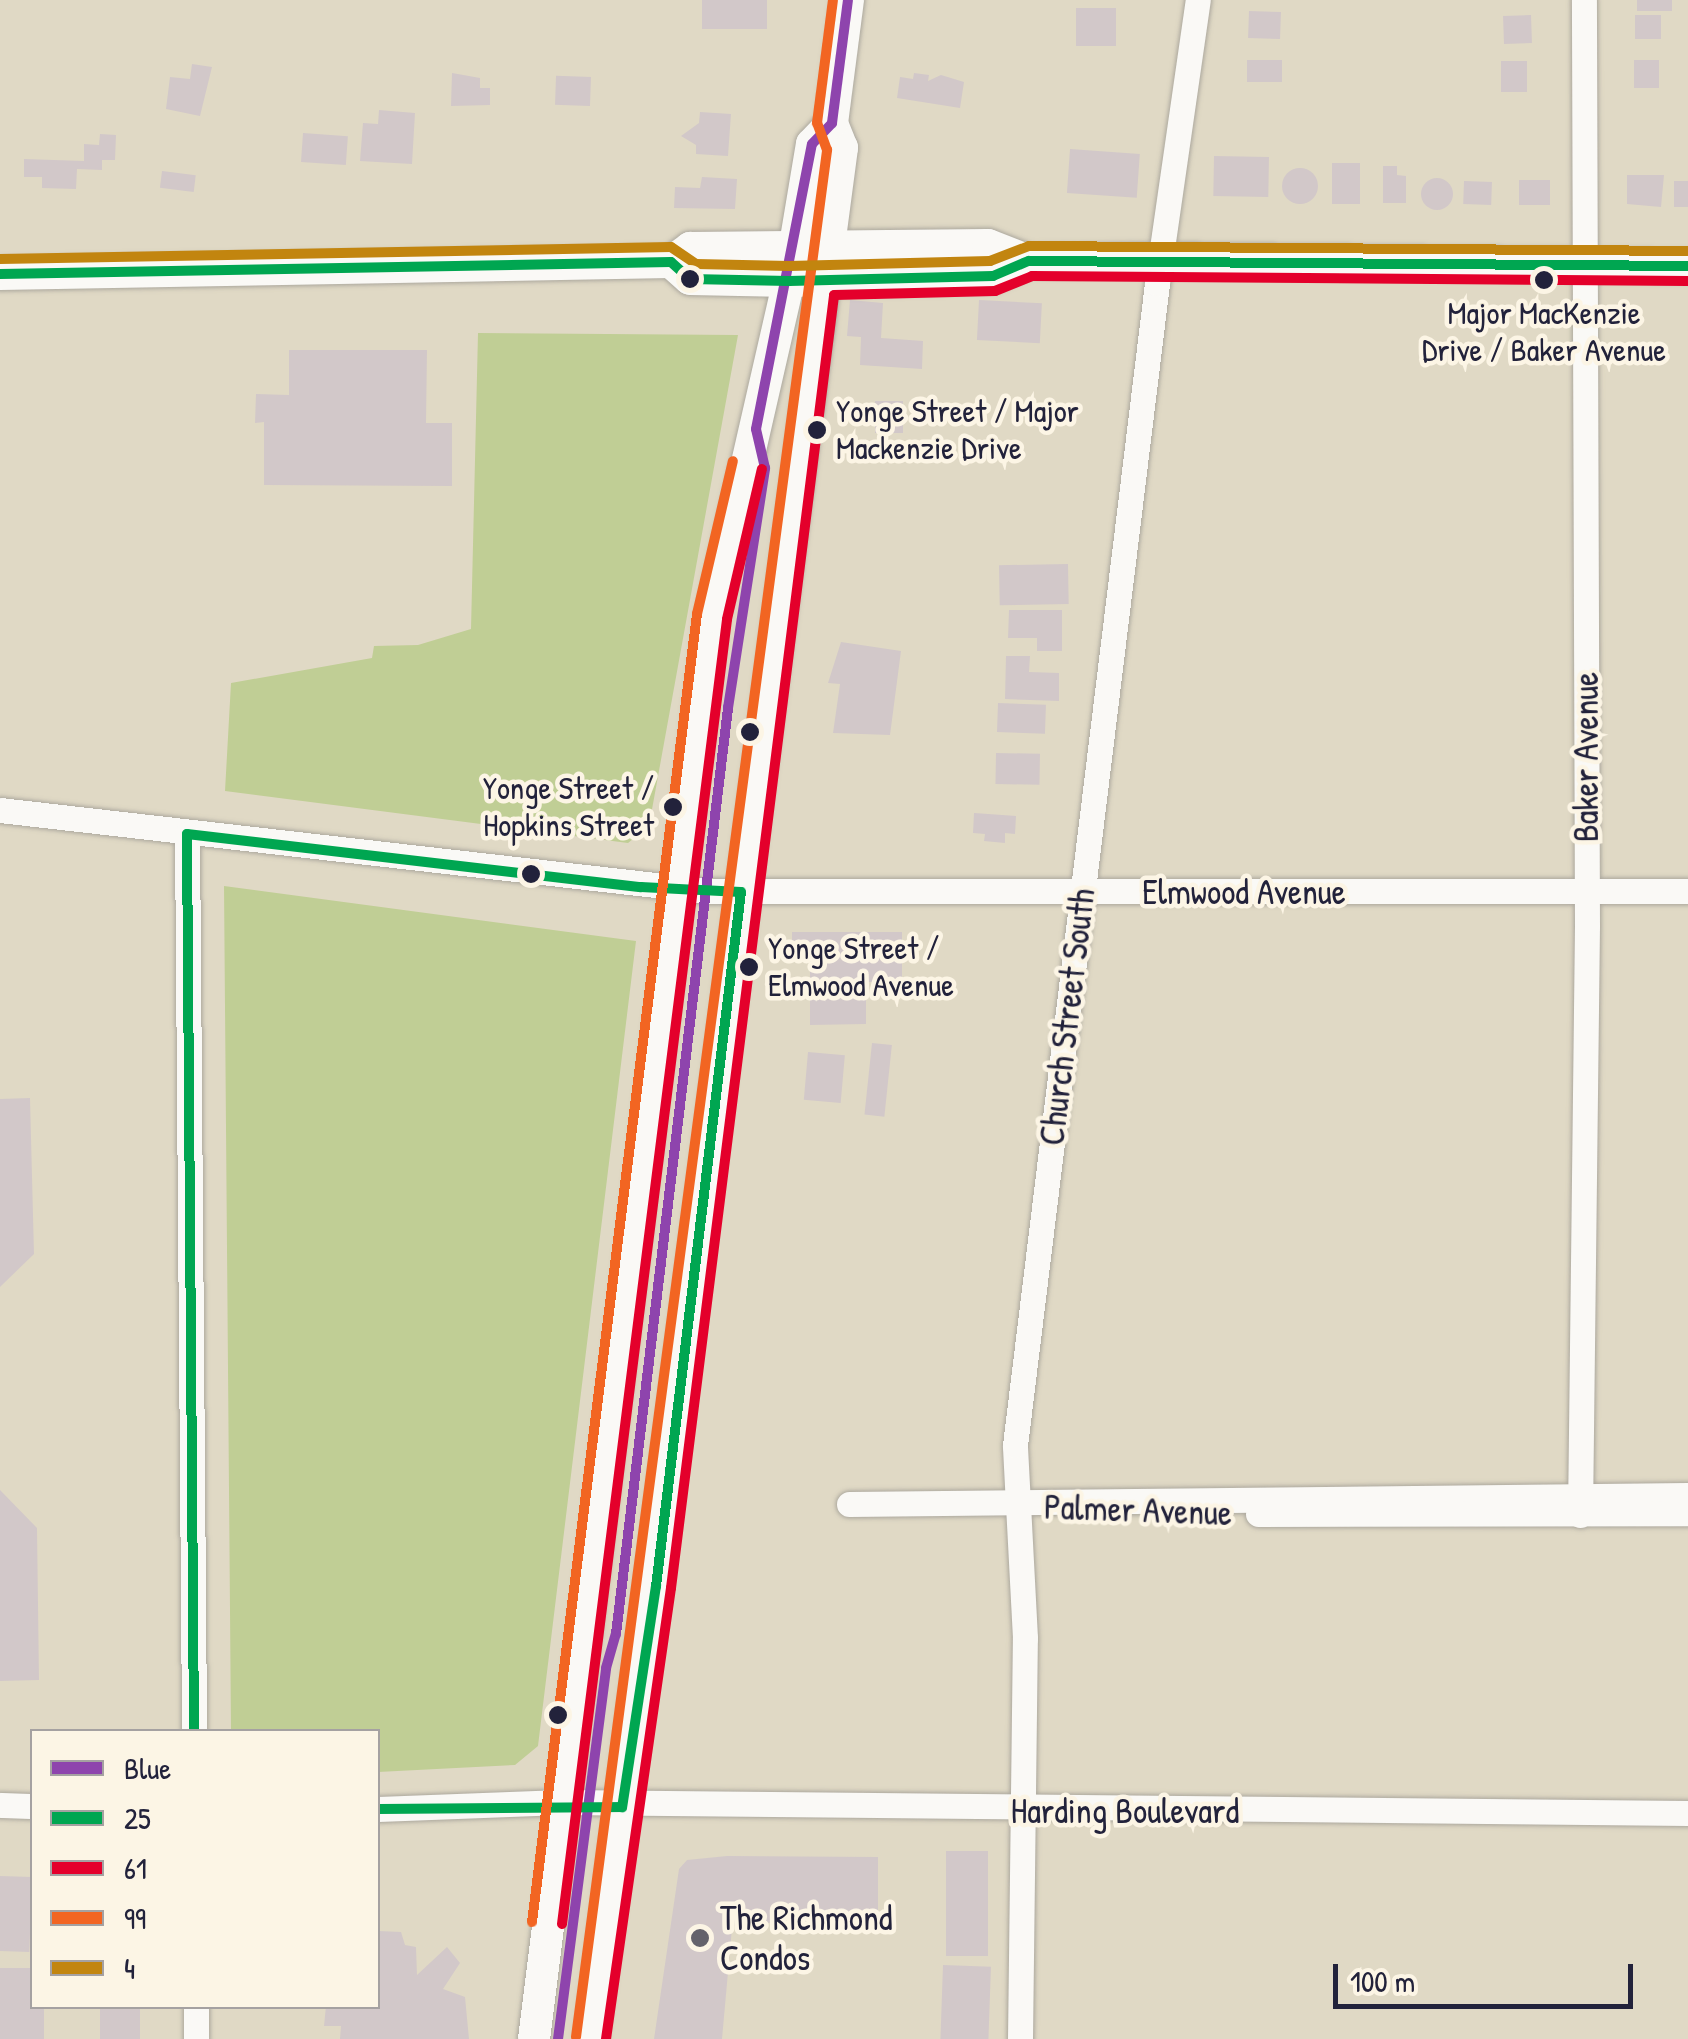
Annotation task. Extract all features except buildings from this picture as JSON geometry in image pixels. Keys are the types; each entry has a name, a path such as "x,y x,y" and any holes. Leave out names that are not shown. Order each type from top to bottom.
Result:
{"main road":[{"path":"534,2039 712,616 842,148 832,123 848,0"},
{"path":"0,274 672,262 690,248 808,265 993,276 1029,262 1162,259 1688,266"},
{"path":"591,2039 656,1586 741,892 808,265"}],"street":[{"name":"Church Street South","path":"1020,2039 1023,1812 1016,1445 1082,892 1198,0"},
{"name":"Baker Avenue","path":"1580,1505 1584,0"},
{"name":"Elmwood Avenue","path":"0,810 677,889 1688,891"},
{"path":"187,834 194,1729"},
{"name":"Palmer Avenue","path":"849,1504 1018,1504 1062,1513 1580,1505 1688,1494"},
{"name":"Palmer Avenue","path":"1580,1505 1688,1513"},
{"name":"Harding Boulevard","path":"380,1809 562,1802 622,1807 1023,1812 1688,1813"},
{"path":"0,1805 30,1806"},
{"path":"196,2009 196,2039"}],"green space":[{"path":"478,333 738,335 649,826 628,843 225,791 231,683 372,658 374,646 418,645 471,629"},
{"path":"224,886 636,941 538,1746 515,1765 380,1772 380,1729 231,1729"}],"transit line":[{"name":"99","path":"576,2037 827,150 817,123 833,0"},
{"name":"Blue","path":"558,2039 606,1668 616,1634 728,708 765,468 756,429 812,144 832,123 848,0"},
{"name":"4","path":"0,259 671,247 696,264 789,266 990,261 1029,246 1688,251"},
{"name":"25","path":"0,274 671,262 690,279 789,281 993,276 1029,261 1688,266"},
{"name":"61","path":"606,2039 671,1588 834,295 995,291 1032,276 1688,281"},
{"name":"99","path":"532,1922 697,614 733,461"},
{"name":"61","path":"562,1924 727,619 762,469"},
{"name":"25","path":"194,1729 187,834 641,887 741,892 656,1586 622,1807 380,1809"}],"place":[{"name":"Major MacKenzie Drive / Baker Avenue","path":"1544,280"},
{"name":"Yonge Street / Major Mackenzie Drive","path":"817,430"},
{"name":"Yonge Street / Hopkins Street","path":"673,807"},
{"name":"Yonge Street / Elmwood Avenue","path":"749,967"},
{"name":"The Richmond Condos","path":"700,1938"}]}
